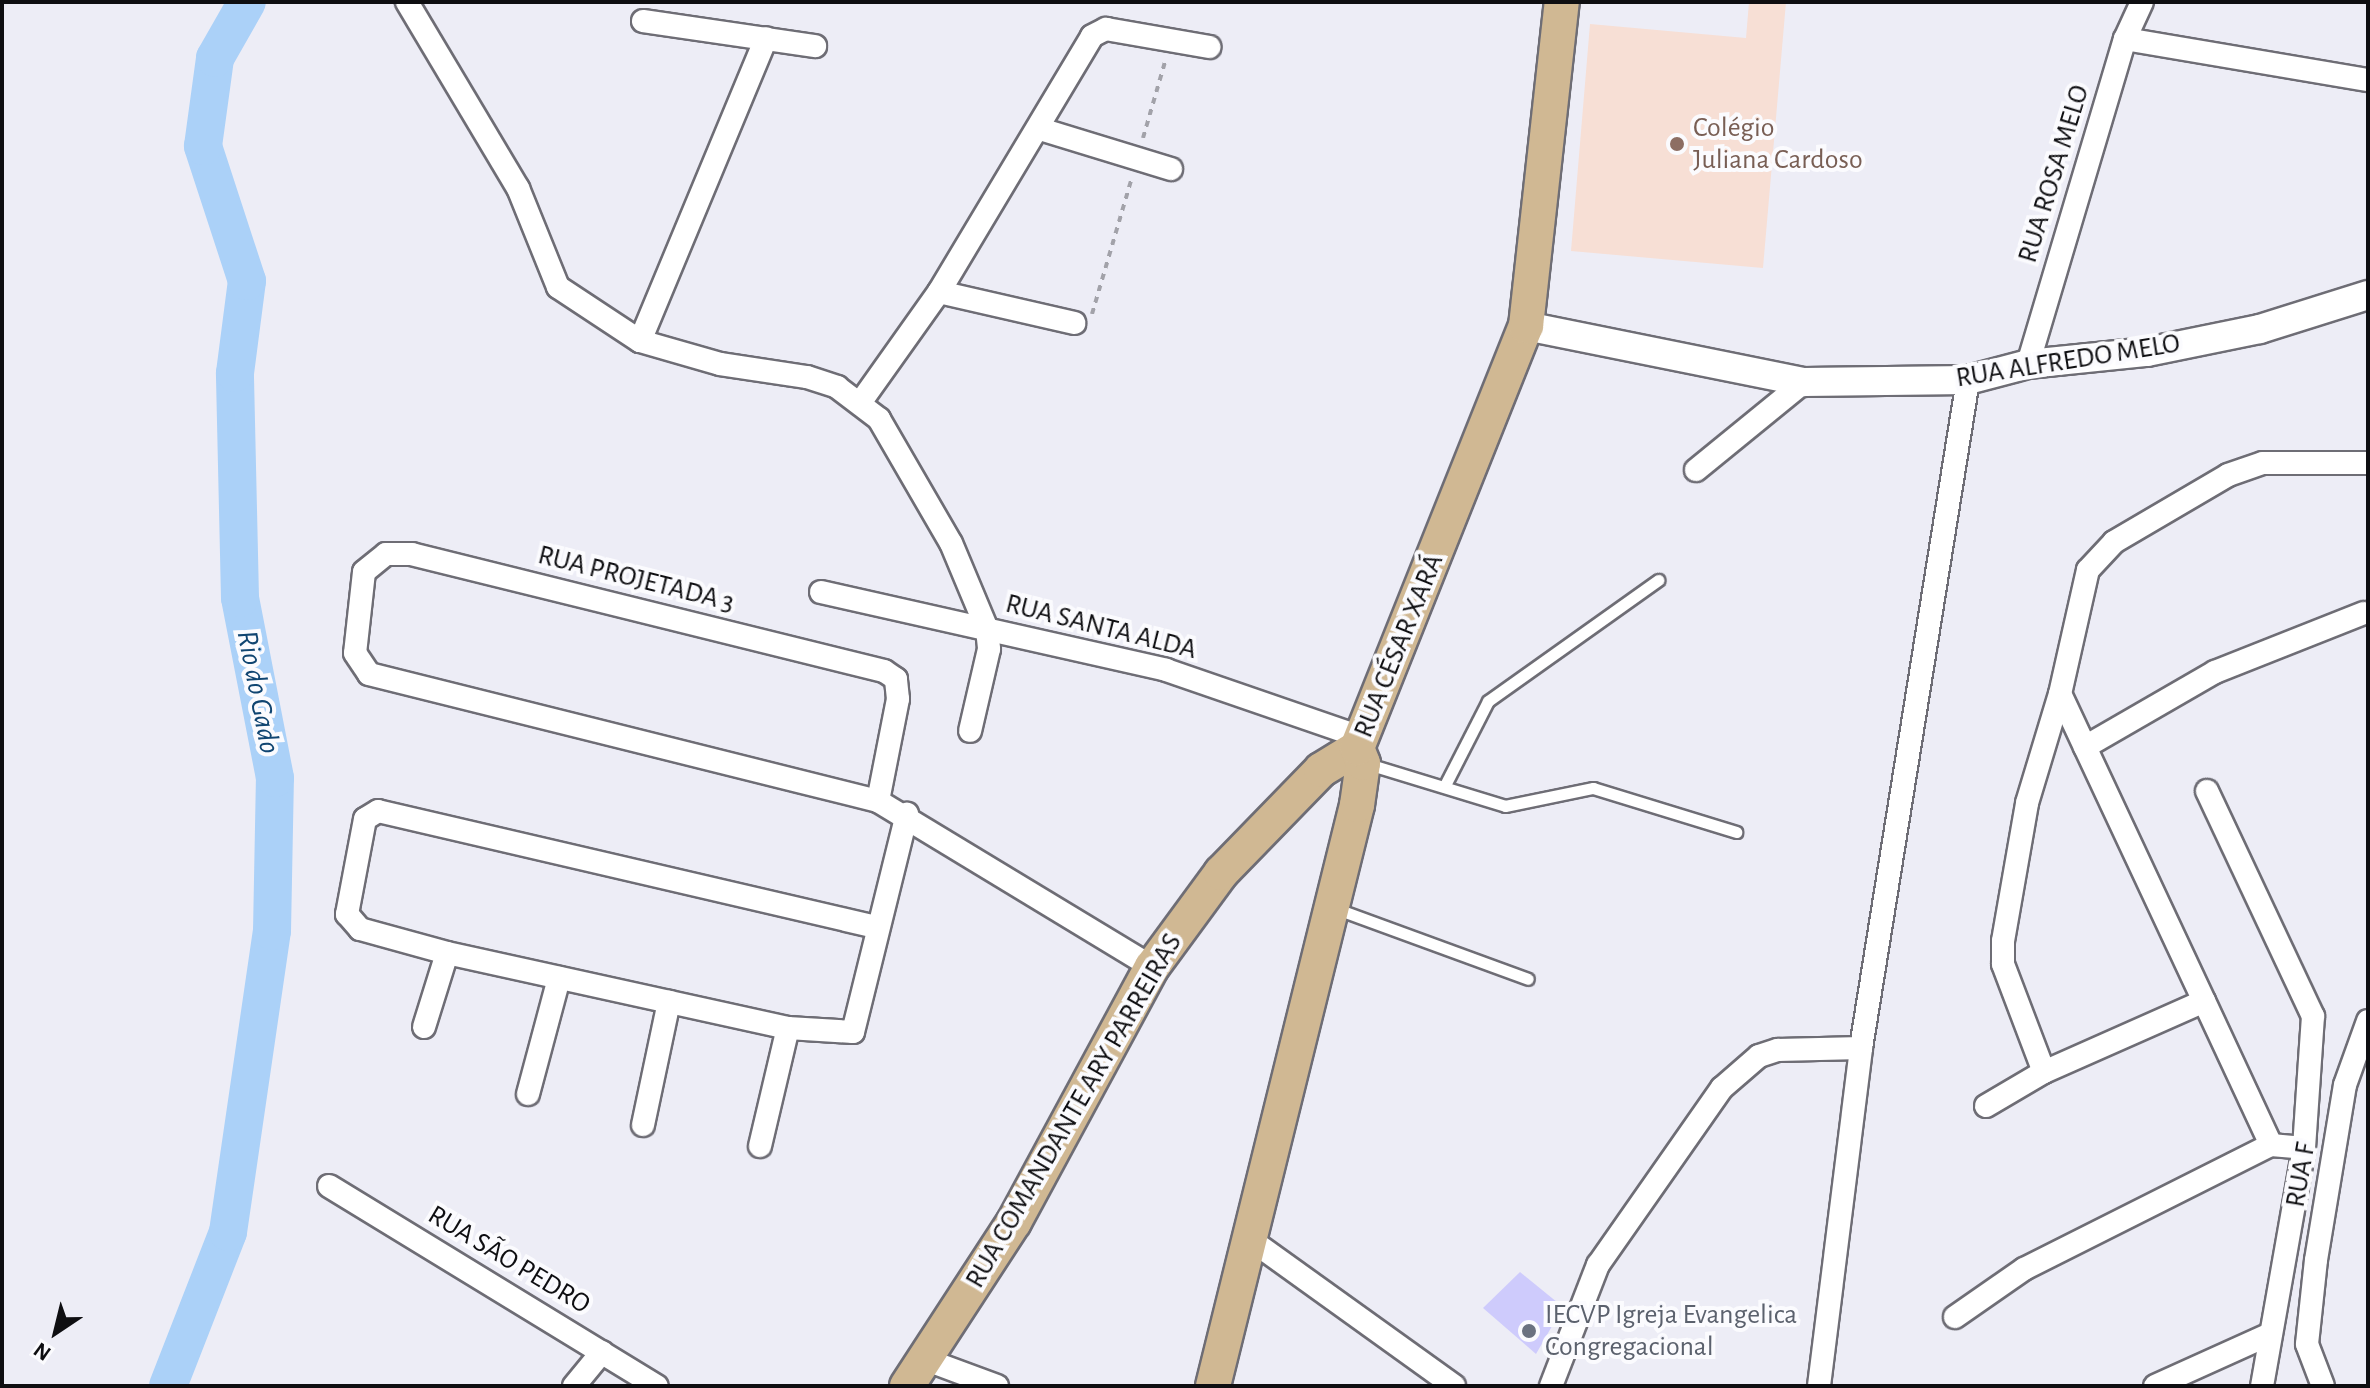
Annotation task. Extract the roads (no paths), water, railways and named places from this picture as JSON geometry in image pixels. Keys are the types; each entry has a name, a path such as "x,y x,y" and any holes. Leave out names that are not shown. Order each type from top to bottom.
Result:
{"main road":[{"name":"RUA CÉSAR XARÁ","path":"1213,1386 1357,805 1360,749 1526,326 1562,2"},
{"name":"RUA COMANDANTE ARY PARREIRAS","path":"916,1373 1014,1222 1152,967 1221,873 1307,783 1360,749"},
{"path":"1307,783 1334,787 1357,805"}],"street":[{"path":"407,2 518,188 558,287 640,341 720,364 807,377 860,403 879,419 928,501 987,629 989,649 970,731"},
{"name":"RUA ROSA MELO","path":"2028,364 2125,39 2142,2"},
{"path":"643,21 815,46"},
{"path":"860,403 939,292 1040,129 1085,43 1099,30 1209,47"},
{"path":"640,341 766,38"},
{"path":"2125,39 2368,80"},
{"path":"1040,129 1171,169"},
{"path":"939,292 1074,323"},
{"name":"RUA ALFREDO MELO","path":"1526,326 1804,382 1968,380 2028,364 2147,352 2260,329 2368,295"},
{"path":"1819,1386 1861,1048 1968,380"},
{"path":"1696,470 1804,382"},
{"path":"2044,1072 2003,964 2003,941 2027,803 2060,694 2088,570 2114,542 2244,468 2368,463"},
{"name":"RUA PROJETADA 3","path":"386,554 412,554 884,671 896,679 898,699 878,801 384,679 362,667 355,653 364,572 386,554"},
{"name":"RUA SANTA ALDA","path":"821,592 1166,670 1360,749"},
{"path":"2085,747 2215,672 2364,613"},
{"path":"2060,694 2271,1145"},
{"path":"2207,791 2313,1016 2304,1148 2268,1335 2262,1386"},
{"path":"878,801 907,814 1152,967"},
{"path":"876,927 370,814 349,921 447,953 559,978 788,1028 853,1032 876,927 907,814"},
{"path":"424,1027 447,953"},
{"path":"528,1094 559,978"},
{"path":"1986,1106 2044,1072 2204,1001"},
{"path":"643,1125 669,1002"},
{"name":"RUA F","path":"2323,1386 2307,1344 2345,1085 2368,1021"},
{"path":"760,1146 788,1028"},
{"path":"1551,1386 1598,1265 1722,1088 1759,1056 1778,1050 1861,1048"},
{"path":"1955,1317 2024,1269 2271,1145 2304,1148"},
{"name":"RUA SÃO PEDRO","path":"329,1186 657,1386"},
{"path":"1251,1240 1454,1386"},
{"path":"2155,1386 2268,1335"},
{"path":"574,1386 602,1352"},
{"path":"916,1373 997,1386"}],"lane":[{"path":"1445,785 1488,701 1658,580"},
{"path":"1360,749 1483,801 1525,806 1593,788 1736,832"},
{"path":"1332,907 1528,979"}],"waterway":[{"name":"Rio do Gado","path":"168,1386 228,1232 272,931 275,778 240,598 235,373 247,281 203,146 215,58 247,2"}],"place":[{"name":"Colégio Juliana Cardoso","path":"1677,144"},
{"name":"IECVP Igreja Evangelica Congregacional","path":"1529,1331"}]}
